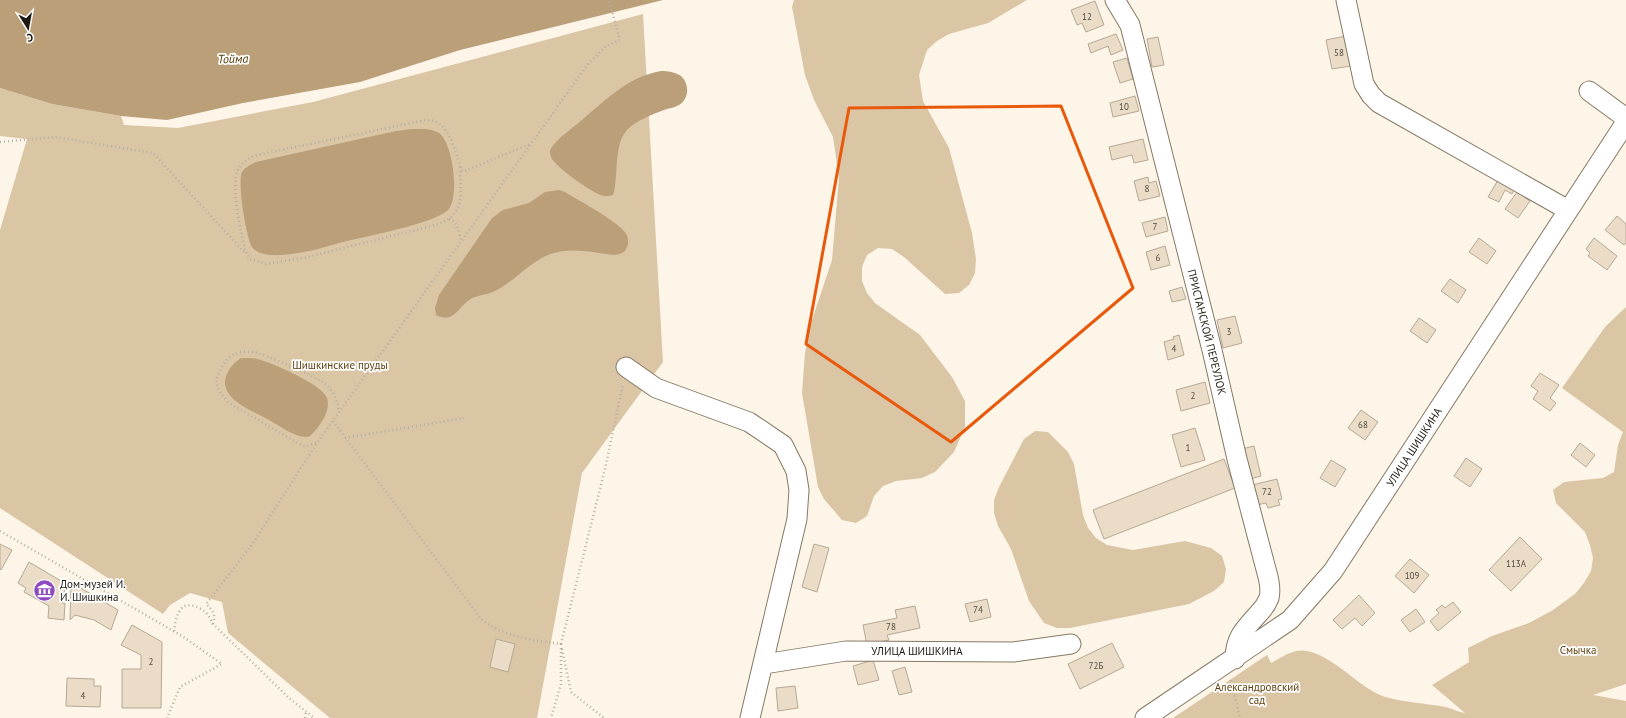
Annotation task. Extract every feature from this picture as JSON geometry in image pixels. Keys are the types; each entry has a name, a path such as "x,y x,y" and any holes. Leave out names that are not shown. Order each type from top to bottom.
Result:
{"street":[{"name":"ПРИСТАНСКОЙ ПЕРЕУЛОК","path":"1115,0 1130,25 1212,350 1237,459 1268,573 1270,585 1269,597 1264,607 1244,630 1238,640 1235,646 1232,667"},
{"path":"1346,0 1364,84 1371,95 1379,103 1568,210"},
{"path":"1588,91 1626,118"},
{"name":"УЛИЦА ШИШКИНА","path":"1145,718 1232,667 1290,620 1333,571 1626,122"},
{"path":"626,368 656,388 749,422 783,444 796,471 799,490 797,519 764,664 750,718"},
{"name":"УЛИЦА ШИШКИНА","path":"764,664 846,651 1013,652 1071,644"}],"path":[{"path":"213,624 215,620 213,610 206,604 251,546 332,421 588,64 606,46 620,40 609,0"},
{"path":"0,142 56,137 153,153 250,259 266,264 308,258 439,224 449,219 458,210 460,205 460,167 451,140 444,128 433,120 426,120 257,155 243,163 235,176 234,188 245,250 250,259"},
{"path":"460,167 462,171 465,171 531,144"},
{"path":"449,219 454,221 457,225 461,242"},
{"path":"317,443 307,446 301,445 228,403 216,382 228,358 238,353 260,353 323,382 335,396 339,412"},
{"path":"551,718 561,684 561,644 605,469 626,368"},
{"path":"345,438 464,418"},
{"path":"332,421 481,619 496,630 515,636 561,644"},
{"path":"0,531 174,631 222,664 180,687 168,718"},
{"path":"174,631 177,616 181,608 187,605 197,606 206,611 213,624 290,698 314,718"},
{"path":"561,644 571,692 604,718"},
{"path":"1232,667 1240,718"},
{"path":"305,718 306,712"}],"highlighted area":[{"path":"1061,106 1133,288 951,442 806,344 849,108"}],"green space":[{"path":"794,0 1027,0 988,23 949,34 937,41 927,50 919,75 923,101 949,148 972,233 976,259 975,273 969,285 959,293 945,294 904,257 892,249 878,248 867,255 862,267 862,281 867,293 875,303 920,335 952,377 965,401 965,427 954,452 935,472 922,478 896,481 883,486 874,496 867,516 856,523 842,520 824,499 818,487 802,393 805,353 810,326 832,260 839,178 833,137 814,100 805,75 792,7"},
{"name":"Шишкинские пруды","path":"643,14 663,362 582,473 537,718 330,718 228,633 222,602 190,593 170,605 163,614 0,508 0,230 27,139 0,136 0,88 52,104 121,116 124,125 178,128 313,102"},
{"path":"1626,307 1626,684 1593,695 1626,701 1626,718 1173,718 1267,655 1271,663 1296,651 1306,651 1328,659 1369,689 1385,697 1448,708 1465,713 1432,685 1469,662 1468,648 1492,636 1529,623 1553,610 1575,594 1591,571 1593,558 1585,532 1556,503 1553,490 1564,482 1603,478 1614,472 1618,445 1623,432 1562,388 1605,327"},
{"path":"1035,431 1048,432 1068,452 1074,464 1083,515 1088,528 1096,538 1107,545 1133,550 1185,541 1211,548 1222,556 1226,569 1224,582 1214,591 1189,604 1070,628 1057,628 1044,623 1029,601 1011,549 998,526 994,513 994,500 999,487 1024,439"}],"water":[{"name":"Тойма","path":"0,0 663,0 460,50 360,82 243,103 167,120 121,116 52,104 0,88"},
{"path":"661,71 671,72 681,76 684,79 687,87 685,99 675,107 644,118 627,130 623,136 618,153 613,195 604,196 589,189 573,178 554,161 550,150 565,133 628,83 649,74"},
{"path":"412,129 436,131 444,139 448,147 453,170 454,194 452,203 448,210 430,220 304,252 273,255 263,254 252,248 247,232 241,197 242,172 247,167 256,162 396,131"},
{"path":"559,190 565,192 617,224 627,235 628,246 625,251 615,255 569,250 545,256 530,265 503,287 469,300 455,314 447,318 436,315 435,308 439,295 492,218 503,210 529,203 545,192"},
{"path":"241,358 251,358 264,361 296,375 323,393 327,398 328,407 319,426 311,435 305,437 291,433 246,408 231,397 225,382 227,374 233,365"}],"building":[{"path":"1095,1 1104,25 1086,32 1082,23 1077,25 1071,10"},
{"path":"1116,34 1123,50 1111,55 1108,46 1091,53 1088,44"},
{"path":"1346,36 1351,66 1332,69 1326,40"},
{"path":"1158,37 1164,65 1152,67 1147,39"},
{"path":"1127,58 1133,79 1120,83 1113,62"},
{"path":"1135,96 1139,111 1113,117 1110,103"},
{"path":"1143,139 1148,160 1134,163 1132,155 1112,160 1109,147"},
{"path":"1501,175 1517,184 1512,194 1505,190 1499,202 1488,197"},
{"path":"1148,177 1149,183 1156,181 1160,196 1139,201 1134,181"},
{"path":"1517,192 1530,201 1518,218 1505,209"},
{"path":"1617,216 1626,224 1626,243 1624,245 1605,230"},
{"path":"1165,217 1168,231 1146,237 1142,223"},
{"path":"1479,238 1496,251 1487,264 1469,252"},
{"path":"1594,238 1617,256 1607,270 1588,256 1590,253 1586,249"},
{"path":"1165,246 1170,265 1151,270 1146,252"},
{"path":"1450,279 1466,290 1458,303 1441,291"},
{"path":"1182,287 1186,299 1172,302 1169,291"},
{"path":"1235,316 1242,343 1223,348 1217,320"},
{"path":"1419,318 1436,330 1427,343 1410,331"},
{"path":"1179,335 1184,355 1168,360 1164,342 1174,339 1173,337"},
{"path":"1540,373 1559,385 1550,398 1556,403 1550,411 1533,399 1538,391 1531,386"},
{"path":"1205,382 1210,403 1181,411 1176,390"},
{"path":"1361,410 1378,422 1365,440 1348,428"},
{"path":"1195,428 1205,460 1181,467 1172,435"},
{"path":"1580,443 1595,455 1586,467 1571,455"},
{"path":"1254,446 1261,476 1250,479 1242,449"},
{"path":"1466,458 1482,469 1470,487 1454,476"},
{"path":"1224,459 1235,488 1104,539 1093,510"},
{"path":"1331,460 1346,469 1335,487 1320,478"},
{"path":"1277,479 1282,499 1278,500 1280,505 1268,508 1266,503 1257,505 1252,485"},
{"path":"1520,537 1542,559 1511,591 1489,570"},
{"path":"0,544 12,550 1,570 0,569"},
{"path":"814,544 829,548 817,592 802,587"},
{"path":"1410,559 1429,575 1414,593 1395,576"},
{"name":"Дом-музей И. И. Шишкина","path":"29,562 66,584 62,603 65,603 64,620 48,618 49,606 24,592 26,588 18,583"},
{"path":"71,585 79,587 118,610 111,630 94,620 75,615 70,620"},
{"path":"1359,595 1375,613 1362,626 1355,618 1342,629 1333,620"},
{"path":"987,599 991,617 970,622 965,604"},
{"path":"1453,602 1461,612 1438,631 1430,621 1439,613 1436,610 1442,605 1445,608"},
{"path":"915,606 920,628 887,635 889,640 867,645 863,625 897,618 895,610"},
{"path":"1416,609 1425,622 1410,632 1401,620"},
{"path":"132,625 162,642 161,708 122,708 122,669 141,669 141,655 121,645"},
{"path":"496,639 515,644 508,672 490,667"},
{"path":"1112,643 1124,667 1080,689 1068,664"},
{"path":"873,660 879,680 858,685 853,666"},
{"path":"905,667 912,692 899,695 892,671"},
{"path":"67,678 94,679 94,686 101,686 100,707 66,706"},
{"path":"795,686 798,708 778,711 776,688"}],"place":[{"name":"Дом-музей И. И. Шишкина","path":"45,590"}],"park label":[{"name":"Смычка","path":"1578,650"},
{"name":"Александровский сад","path":"1257,693"}]}
